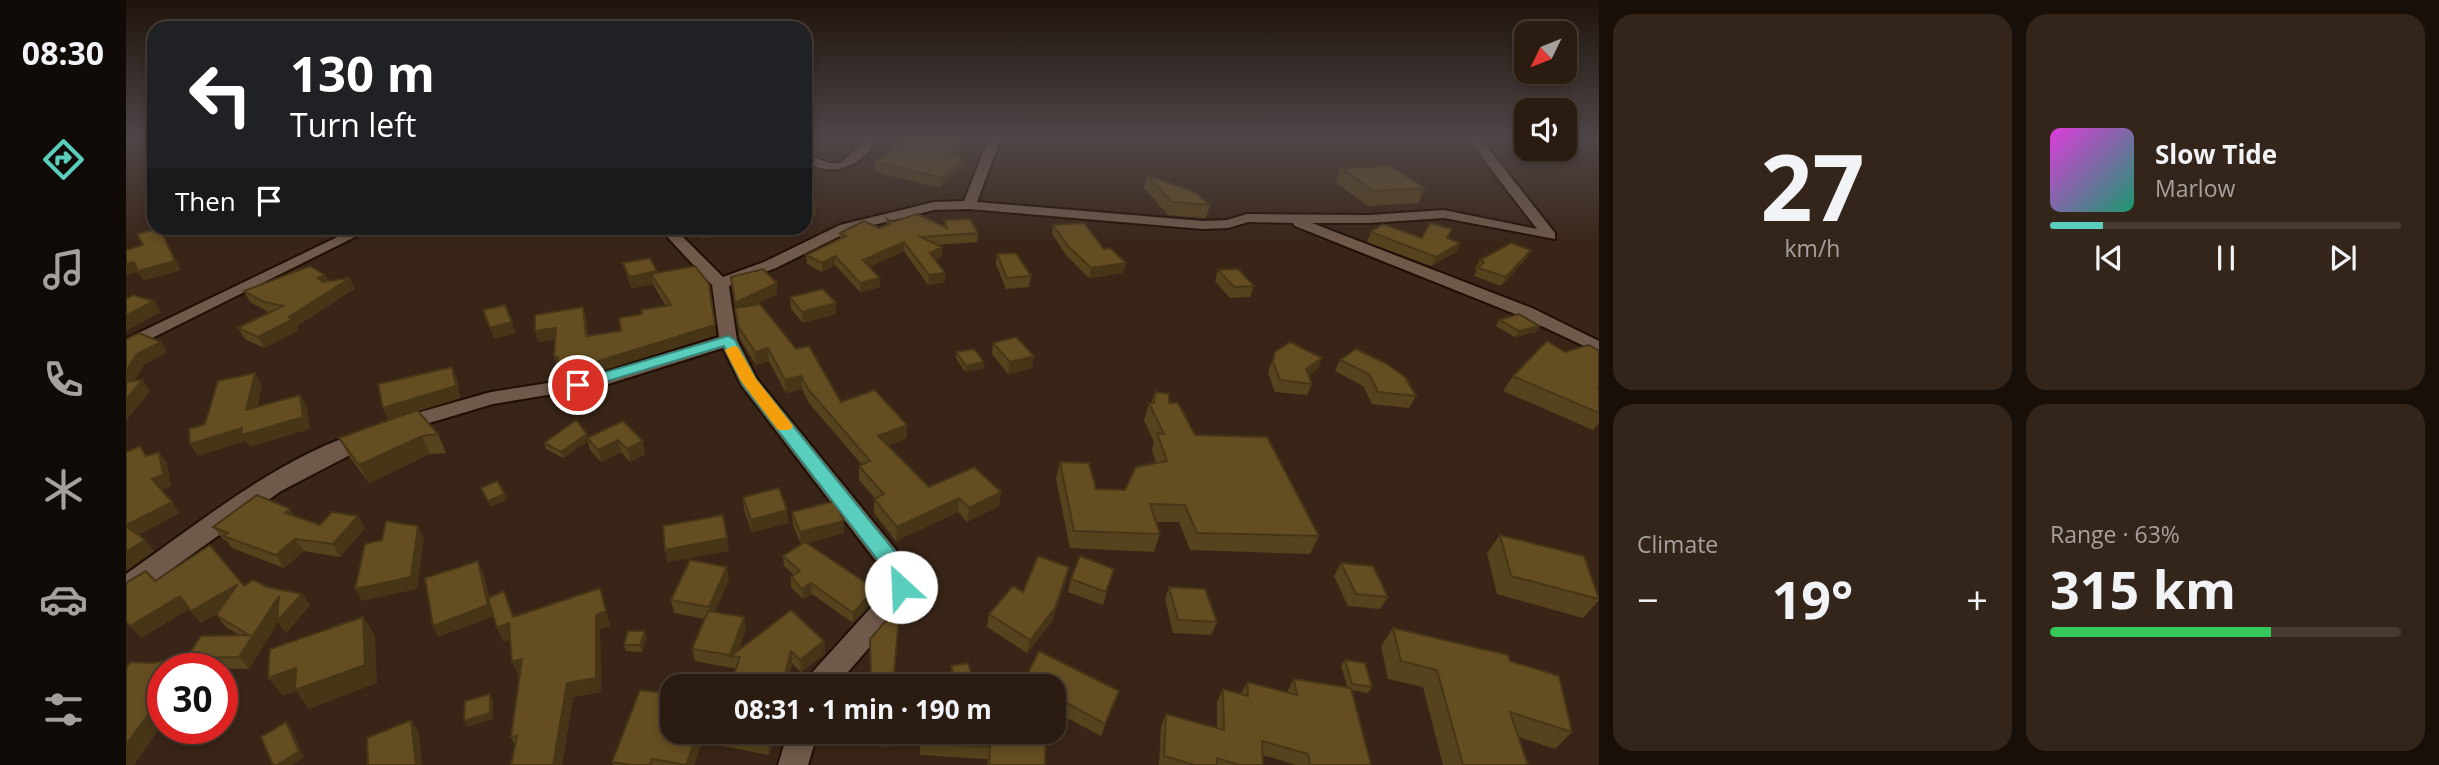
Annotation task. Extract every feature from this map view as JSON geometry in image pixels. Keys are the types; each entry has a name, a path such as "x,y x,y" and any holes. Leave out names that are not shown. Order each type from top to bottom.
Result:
{"street":[{"path":"969,205 981,174"},
{"path":"720,284 770,265 829,234 863,222 934,206 969,205 1203,225 1228,224 1247,218 1369,219 1444,214 1550,236 1501,174"},
{"path":"1290,218 1526,312 1599,348"},
{"path":"126,346 352,235"},
{"path":"673,235 720,284 728,340 748,381 893,564 899,576 901,587 896,598 826,674"},
{"path":"126,588 281,480 350,444 457,407 595,382 728,340"},
{"path":"793,765 799,744"}],"building":[{"path":"923,174 946,174 941,178"},
{"path":"1349,174 1402,174 1425,188 1374,191"},
{"path":"1147,175 1195,192 1210,205 1172,202"},
{"path":"917,214 947,228 944,220 970,219 978,233 921,237 942,247 930,253 945,273 929,275 904,242 863,260 880,278 860,283 835,256 822,263 806,255 846,236 840,233 864,221 879,228 890,224 887,219 893,222"},
{"path":"1084,223 1104,249 1110,248 1126,263 1091,268 1068,246 1053,225"},
{"path":"1430,223 1452,229 1447,238 1460,243 1436,257 1371,232 1383,224 1422,238"},
{"path":"147,231 147,235 163,235 175,261 138,271 134,262 126,264 126,250 143,245 137,234"},
{"path":"1511,243 1531,250 1506,277 1478,268 1484,262 1480,260"},
{"path":"1016,253 1031,276 1007,278 997,254"},
{"path":"650,258 657,271 629,277 623,263"},
{"path":"310,266 325,275 318,278 323,282 350,278 289,317 293,319 258,337 238,328 283,306 264,302 244,291"},
{"path":"695,266 709,284 715,325 589,364 558,369 558,357 554,357 556,328 535,331 535,315 583,307 586,336 621,331 619,318 642,314 641,310 671,305 651,274"},
{"path":"763,269 777,283 735,303 731,277"},
{"path":"1238,269 1254,286 1234,287 1218,270"},
{"path":"823,289 836,303 802,312 790,297"},
{"path":"133,295 154,301 126,316 126,299"},
{"path":"760,304 796,349 809,346 841,402 875,390 907,425 878,436 929,487 974,467 1001,492 969,508 959,498 897,527 874,499 884,494 859,466 870,461 808,389 801,376 785,380 768,348 755,352 738,326 735,308"},
{"path":"505,305 512,322 490,328 483,310"},
{"path":"1519,314 1539,326 1519,331 1499,320"},
{"path":"139,333 161,342 137,354 126,371 126,339"},
{"path":"1016,337 1034,356 1010,362 993,343"},
{"path":"1547,341 1565,352 1589,345 1599,351 1599,413 1513,376"},
{"path":"1290,342 1322,358 1306,369 1312,384 1280,380 1273,361 1275,352"},
{"path":"974,349 984,362 966,366 956,352"},
{"path":"1356,349 1387,364 1405,377 1416,396 1378,392 1369,374 1340,360"},
{"path":"452,367 456,386 383,408 378,384"},
{"path":"255,373 246,410 300,395 303,417 242,435 242,428 190,444 189,429 205,424 218,381"},
{"path":"142,380 126,400 126,382"},
{"path":"1155,392 1169,394 1169,403 1178,403 1195,435 1267,437 1319,536 1197,533 1185,505 1150,504 1160,534 1074,531 1060,462 1089,463 1096,489 1125,490 1136,467 1167,461 1157,433 1164,434 1149,403 1154,403"},
{"path":"417,410 438,434 422,436 359,465 339,438"},
{"path":"576,420 587,434 561,452 544,443"},
{"path":"623,421 643,441 627,449 618,440 598,450 587,438"},
{"path":"140,446 146,456 159,452 163,475 152,479 172,502 126,525 126,452"},
{"path":"497,481 505,494 488,501 481,488"},
{"path":"779,488 787,510 751,520 743,497"},
{"path":"257,495 290,509 285,513 320,525 332,512 358,516 333,544 295,539 276,555 223,536 228,533 213,527"},
{"path":"835,501 844,521 800,532 792,512"},
{"path":"723,515 727,538 665,550 663,526"},
{"path":"386,521 418,526 411,577 355,589 365,544 382,540"},
{"path":"126,526 145,540 126,552"},
{"path":"1500,535 1584,556 1599,599 1511,576"},
{"path":"805,542 875,589 853,613 811,583 802,589 791,577 800,571 783,556"},
{"path":"210,545 244,586 253,580 267,587 302,594 277,621 279,596 239,657 238,653 189,653 201,636 249,635 216,615 238,584 191,611 180,596 130,626 126,622 126,583 146,571 155,581"},
{"path":"1038,556 1069,567 1055,608 1030,640 989,614 1013,586 1023,592"},
{"path":"1080,556 1114,569 1106,592 1071,579"},
{"path":"690,560 727,567 709,607 671,600"},
{"path":"478,561 488,605 433,626 425,578"},
{"path":"1341,563 1373,566 1388,597 1356,594"},
{"path":"1169,587 1205,589 1217,622 1178,620"},
{"path":"600,588 606,611 596,615 596,678 567,683 553,765 511,765 517,736 511,737 522,659 512,662 509,623 497,628 488,598 504,591 513,617"},
{"path":"900,604 894,674 871,674 870,639"},
{"path":"791,610 824,641 800,660 791,651 785,674 734,674 740,657 731,656"},
{"path":"708,611 744,617 730,655 692,649"},
{"path":"363,617 365,665 295,690 296,668 268,678 270,649"},
{"path":"1393,628 1508,655 1510,661 1559,676 1572,732 1510,712 1528,765 1463,765 1437,670 1401,661"},
{"path":"628,631 645,631 640,645 624,645"},
{"path":"1039,651 1119,691 1105,724 1066,703 1066,674 1028,674"},
{"path":"1345,660 1365,663 1372,687 1352,684"},
{"path":"130,662 147,663 147,716 126,745 126,669"},
{"path":"968,663 971,674 953,674 951,666"},
{"path":"1294,679 1351,688 1371,765 1310,765 1308,754 1262,741 1263,765 1240,765 1217,758 1217,765 1195,765 1164,756 1166,714 1224,730 1223,689 1248,696 1247,682 1297,695"},
{"path":"640,690 660,692 660,744 694,744 686,765 652,759 650,765 612,762"},
{"path":"490,694 490,713 464,721 465,701"},
{"path":"411,720 416,765 368,765 367,738"},
{"path":"286,722 299,751 273,765 261,737"},
{"path":"938,744 1046,744 1045,765 989,765 990,747"}],"slow traffic":[{"path":"733,350 748,381 784,426"}],"route":[{"path":"578,385 728,340 748,381 893,564 901,587"}]}
